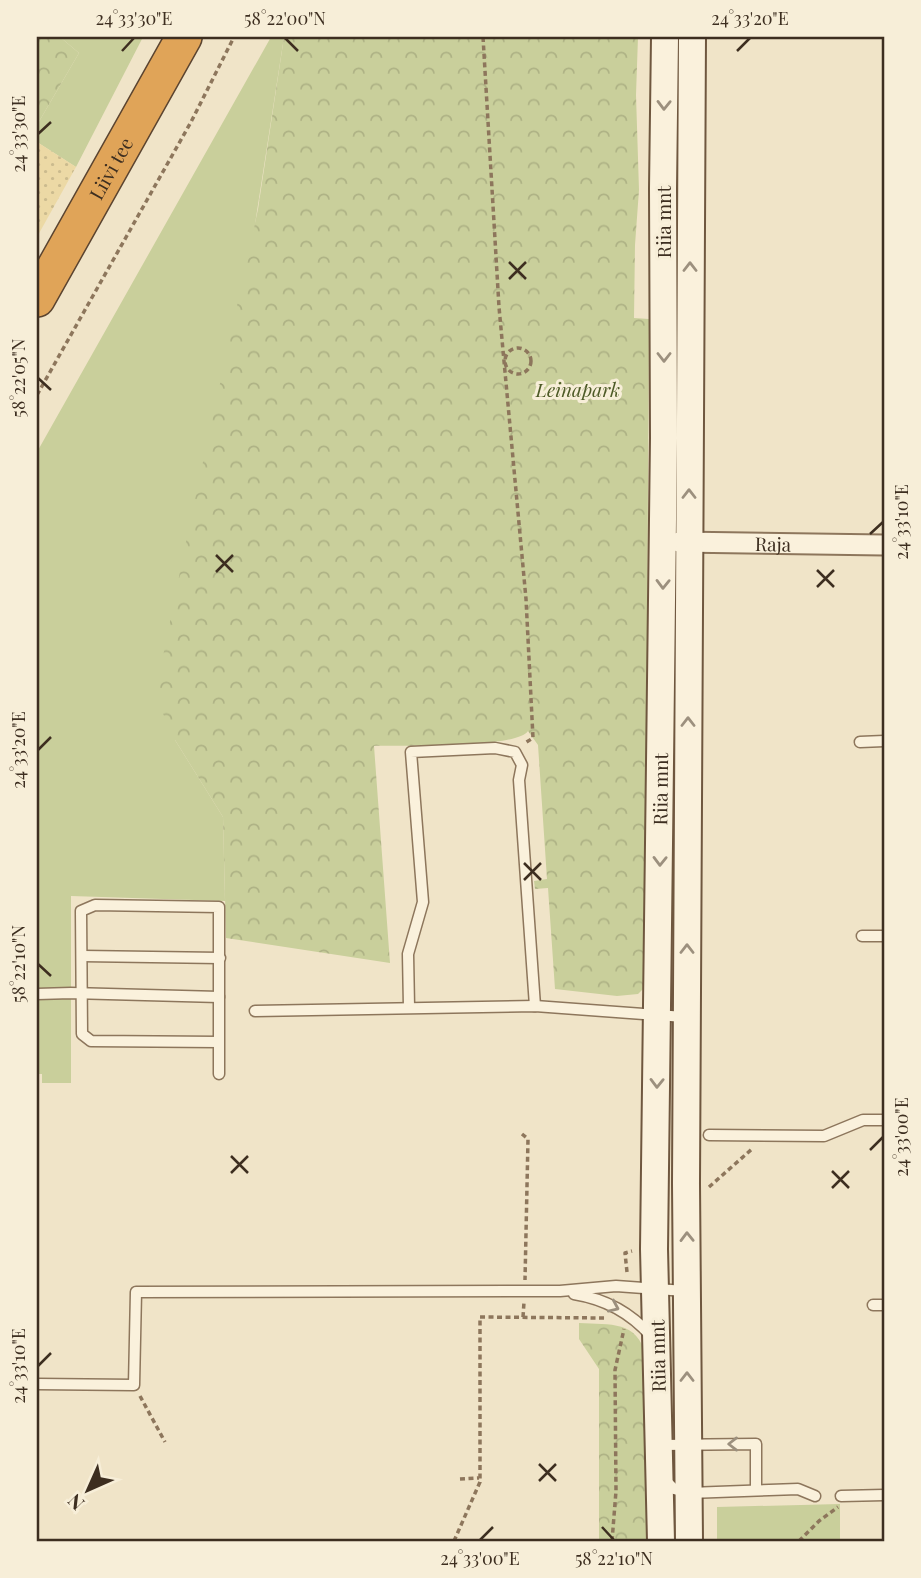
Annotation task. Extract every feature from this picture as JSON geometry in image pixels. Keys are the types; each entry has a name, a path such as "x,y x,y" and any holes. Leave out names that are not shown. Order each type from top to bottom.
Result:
{"highway":[{"name":"Liivi tee","path":"37,299 184,37"}],"main road":[{"name":"Riia mnt","path":"665,37 687,1018 689,1541"},
{"name":"Riia mnt","path":"661,1541 655,1289 658,1015 691,37"}],"street":[{"name":"Raja","path":"676,542 884,545"}],"lane":[{"path":"860,742 884,741"},
{"path":"409,1007 408,954 423,902 411,752 495,747 515,752 522,765 519,780 535,1006"},
{"path":"219,1042 91,1041 82,1034 81,911 96,905 219,907 220,958 219,1074"},
{"path":"862,936 884,936"},
{"path":"83,956 220,958"},
{"path":"37,994 219,997"},
{"path":"255,1011 535,1006 687,1018"},
{"path":"709,1135 824,1136 863,1120 884,1120"},
{"path":"37,1384 134,1385 136,1292 560,1291 616,1286 686,1291"},
{"path":"560,1291 585,1296 629,1314 657,1343"},
{"path":"873,1305 884,1305"},
{"path":"659,1445 756,1444 756,1489"},
{"path":"659,1474 674,1489 688,1493 798,1489 815,1496"},
{"path":"841,1496 884,1494"}],"path":[{"path":"37,395 191,122 234,37"},
{"path":"482,37 505,363 526,599 533,737 515,752"},
{"path":"513,349 526,351 531,359 530,368 520,375 512,374 505,363 506,355 513,349"},
{"path":"522,1134 528,1139 523,1317"},
{"path":"709,1187 766,1136"},
{"path":"627,1272 625,1254 640,1250"},
{"path":"454,1541 480,1478 480,1317 610,1318"},
{"path":"612,1541 616,1491 615,1370 625,1325 617,1322"},
{"path":"134,1385 165,1442"},
{"path":"460,1479 480,1478"},
{"path":"799,1541 819,1521 854,1495"}],"green space":[{"path":"37,37 60,37 79,53 37,125"},
{"path":"60,37 143,37 76,167 37,142 37,125 79,53"},
{"path":"271,37 284,37 175,740 223,817 225,901 71,896 71,1083 42,1083 42,1074 37,1074 37,452"},
{"name":"Leinapark","path":"284,37 638,37 636,95 639,190 634,318 649,319 645,987 638,994 617,996 555,989 548,888 535,889 534,881 547,879 538,745 528,731 519,737 503,741 431,746 374,746 390,963 226,938 223,817 175,740 155,696 258,209"},
{"path":"579,1323 612,1325 629,1330 642,1344 646,1356 646,1541 599,1541 599,1369 579,1339"},
{"path":"840,1504 840,1541 717,1541 717,1507"}],"sand":[{"path":"37,142 76,167 37,237"}]}
